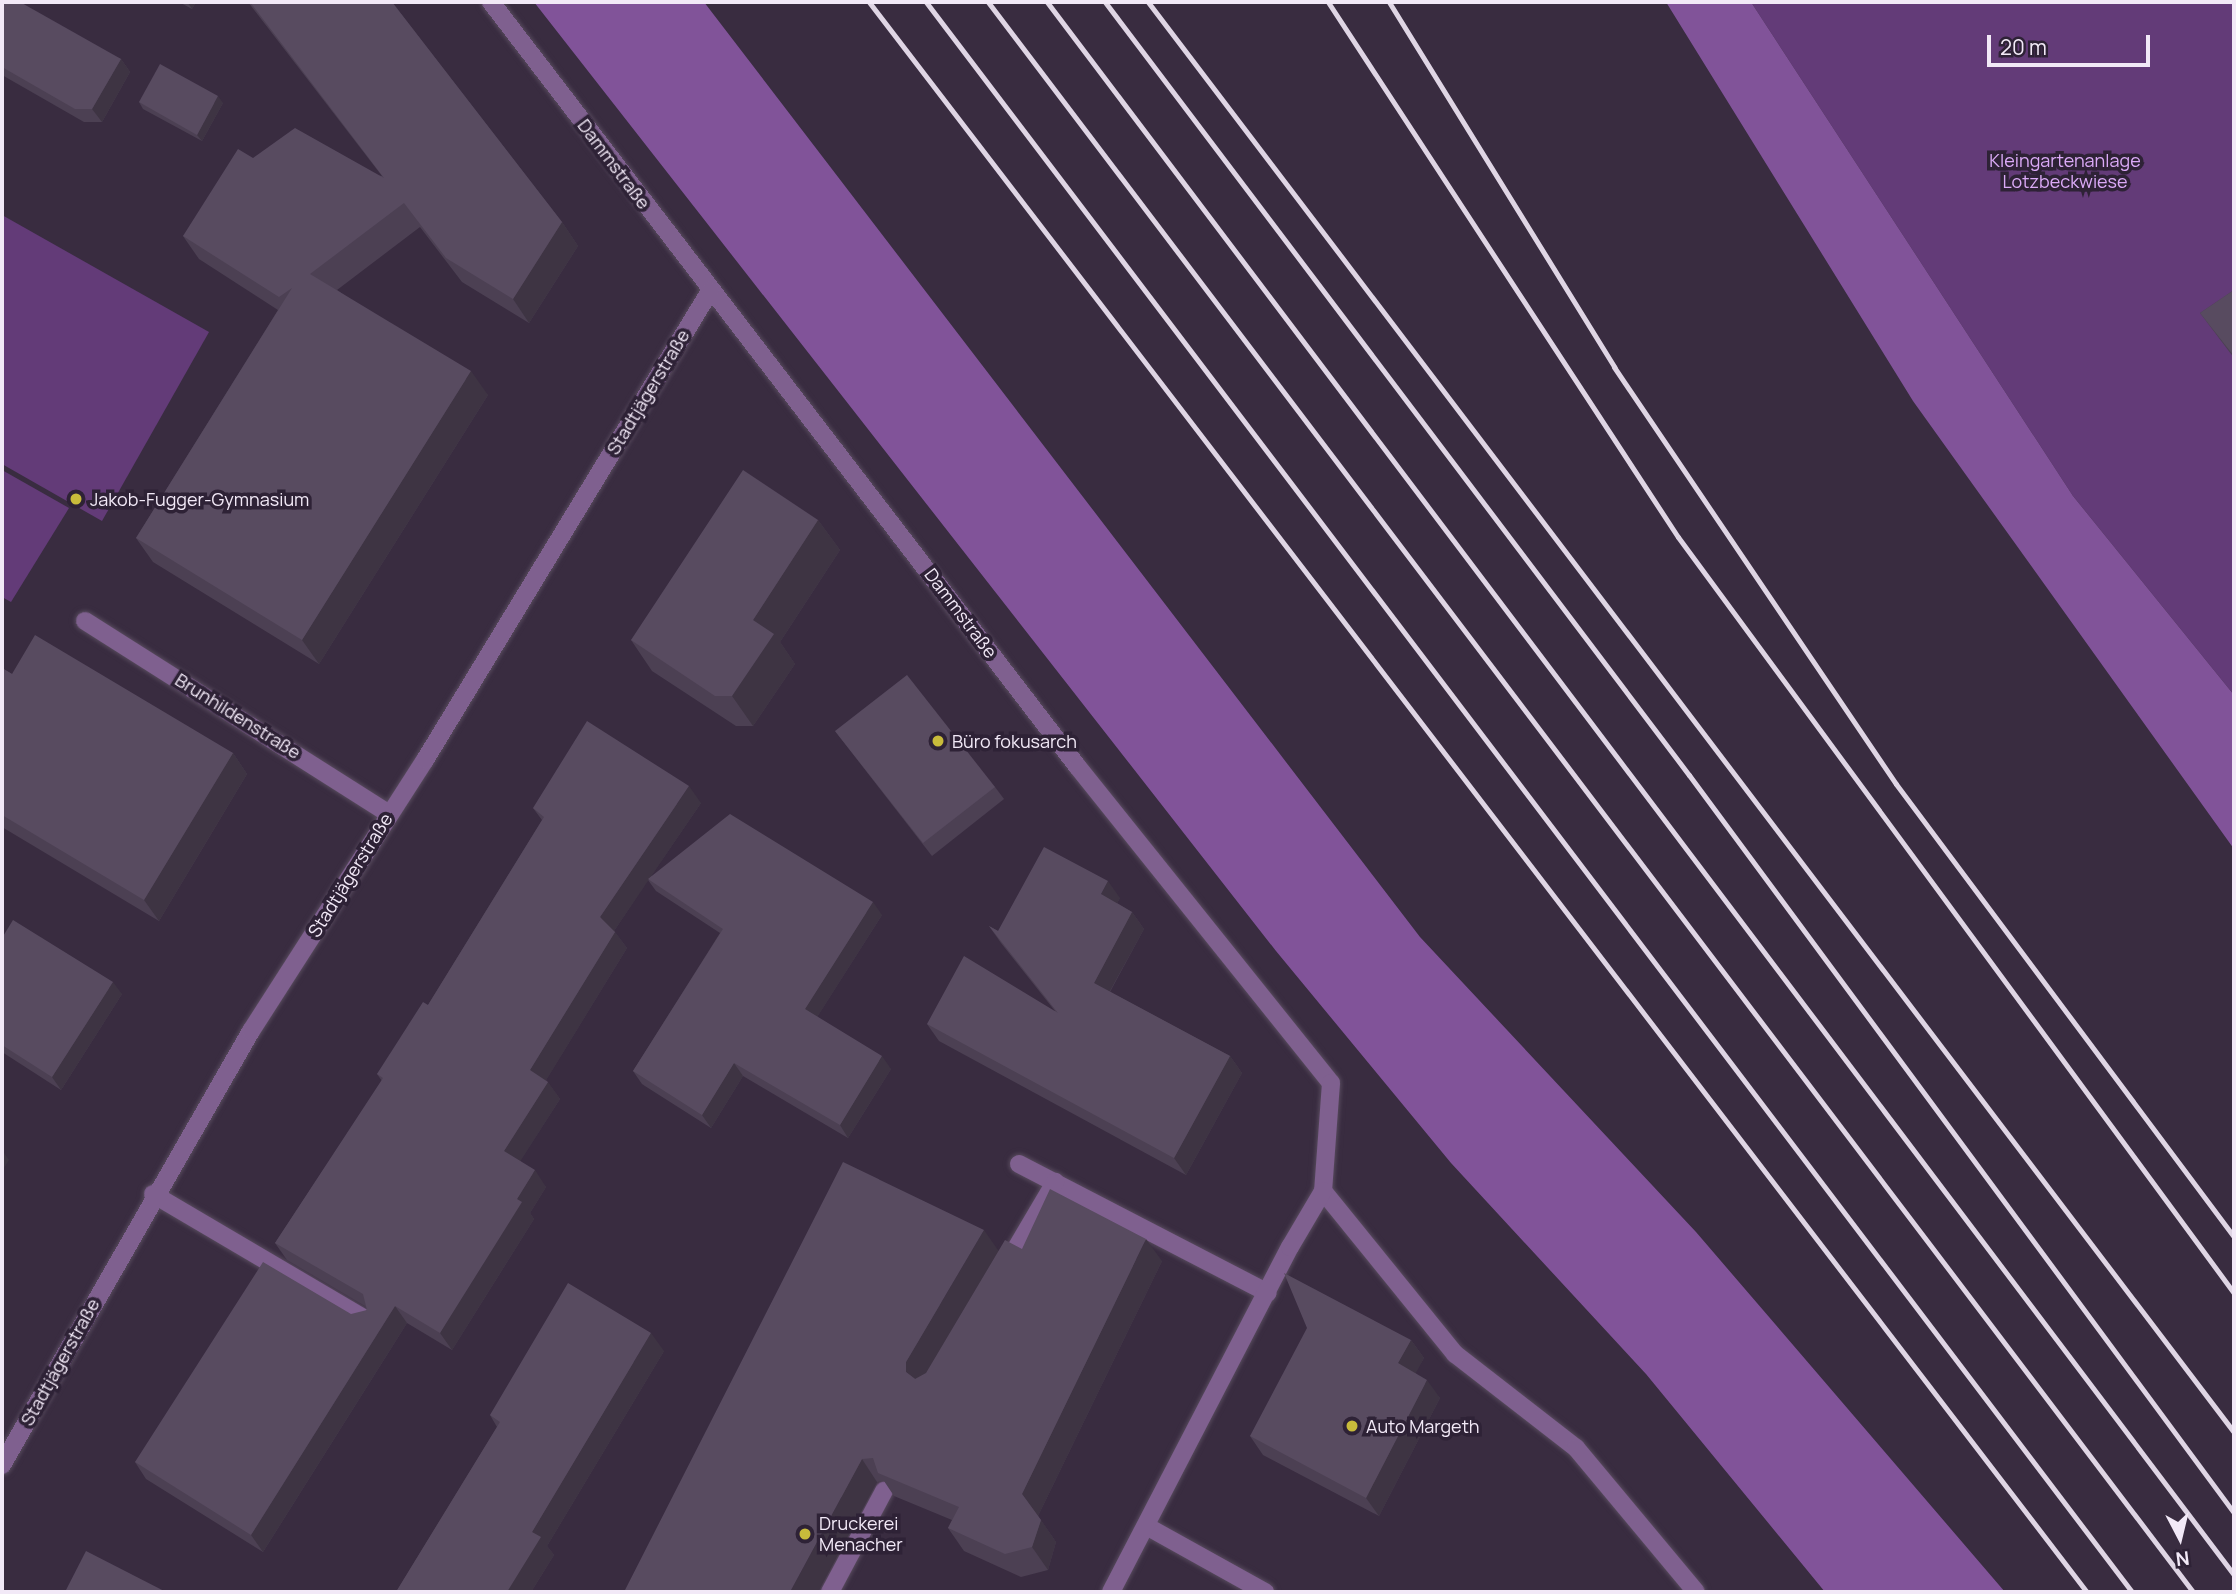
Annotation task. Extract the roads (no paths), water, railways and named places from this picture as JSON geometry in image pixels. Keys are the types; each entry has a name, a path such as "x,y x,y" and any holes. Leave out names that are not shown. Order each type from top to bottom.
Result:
{"street":[{"name":"Dammstraße","path":"491,2 710,291 1077,766 1331,1083 1323,1191 1290,1247 1148,1527 1111,1592"},
{"name":"Stadtjägerstraße","path":"2,1465 153,1194 710,291"},
{"name":"Brunhildenstraße","path":"85,621 389,814"},
{"path":"1019,1164 1268,1293"},
{"path":"994,1286 1055,1182"},
{"path":"1323,1191 1455,1354 1576,1448 1696,1592"},
{"path":"153,1194 369,1321"},
{"path":"831,1592 884,1491"},
{"path":"1148,1527 1265,1592"}],"railway":[{"path":"869,2 2087,1592"},
{"path":"926,2 2132,1592"},
{"path":"988,2 2193,1592"},
{"path":"1047,2 2234,1575"},
{"path":"1105,2 1689,775 2234,1513"},
{"path":"1148,2 2234,1432"},
{"path":"1328,2 1678,537 2234,1293"},
{"path":"1389,2 1614,367 1896,784 2234,1237"}],"place":[{"name":"Jakob-Fugger-Gymnasium","path":"76,499"},
{"name":"Büro fokusarch","path":"938,741"},
{"name":"Auto Margeth","path":"1352,1426"},
{"name":"Druckerei Menacher","path":"805,1534"}],"park label":[{"name":"Kleingartenanlage Lotzbeckwiese","path":"2065,171"}]}
